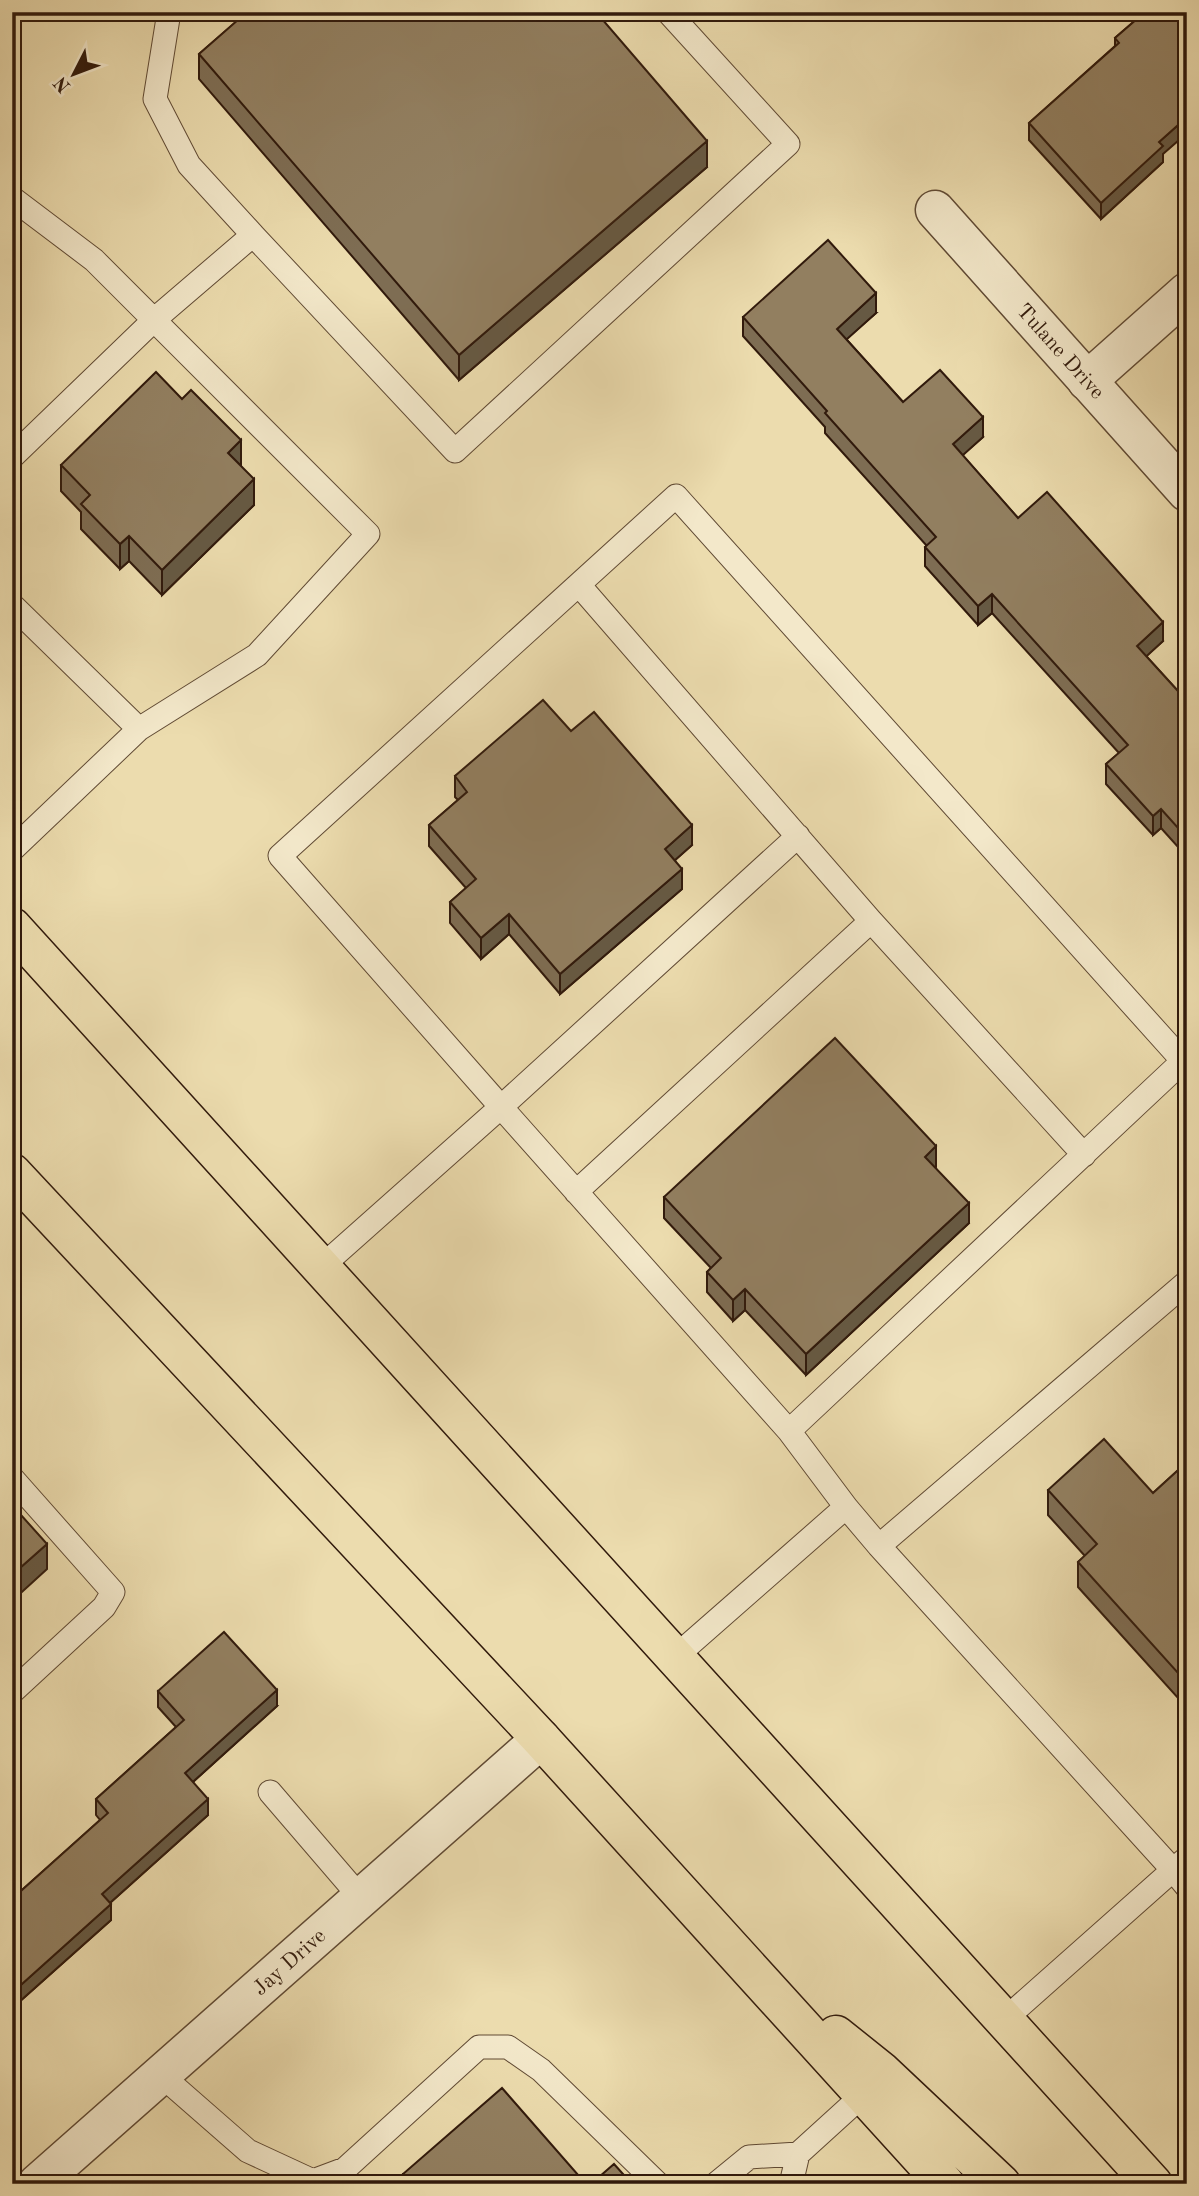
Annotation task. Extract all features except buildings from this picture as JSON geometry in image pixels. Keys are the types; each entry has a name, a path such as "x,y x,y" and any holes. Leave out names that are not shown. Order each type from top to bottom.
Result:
{"main road":[{"path":"12,927 1153,2184"},
{"path":"12,1173 541,1739 945,2184"},
{"path":"742,1959 881,2071 1001,2184"}],"street":[{"name":"Tulane Drive","path":"935,210 1187,492"},
{"path":"1087,381 1187,292"},
{"name":"Jay Drive","path":"37,2184 541,1739"}],"lane":[{"path":"169,12 155,99 189,165 455,451 788,144 668,12"},
{"path":"12,198 94,260 368,534 257,655 139,729 12,850"},
{"path":"12,457 155,319 253,235"},
{"path":"789,1432 1185,1063 676,496 280,856 789,1432 879,1546 1182,1871 1004,2020"},
{"path":"579,585 871,921 1084,1155"},
{"path":"12,605 139,729"},
{"path":"321,1267 798,836"},
{"path":"576,1192 871,921"},
{"path":"879,1546 1187,1282"},
{"path":"12,1478 113,1592 104,1607 12,1692"},
{"path":"675,1657 846,1507"},
{"path":"270,1792 360,1898"},
{"path":"160,2075 248,2151 313,2181 345,2169 479,2048 508,2047 541,2070 658,2184"},
{"path":"791,2184 798,2154 864,2094"},
{"path":"716,2184 749,2157 798,2154"}]}
